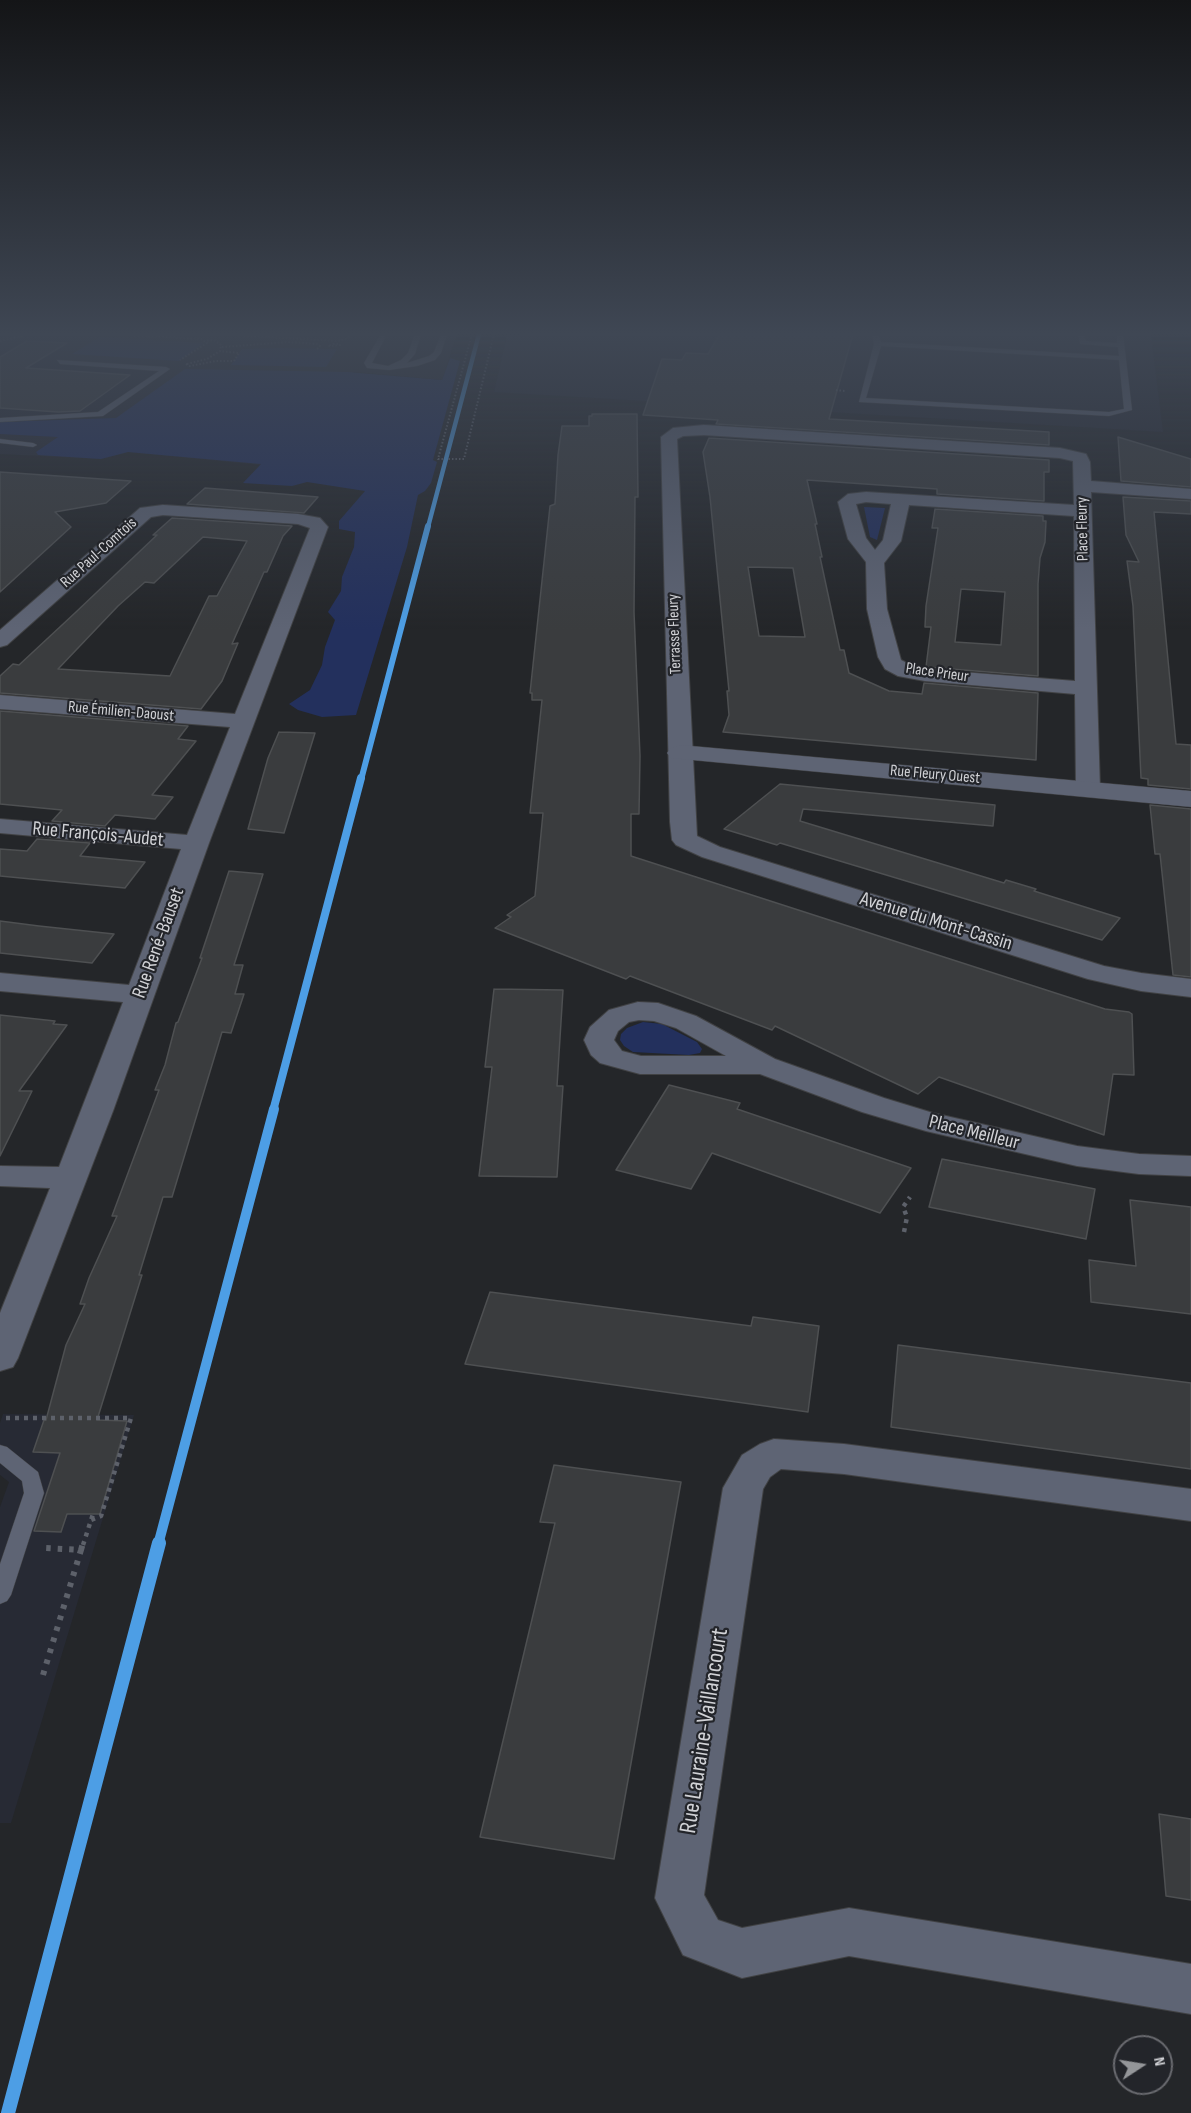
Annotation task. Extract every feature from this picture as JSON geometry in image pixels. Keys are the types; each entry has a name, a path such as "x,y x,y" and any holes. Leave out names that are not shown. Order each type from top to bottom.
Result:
{"street":[{"name":"Terrasse Fleury","path":"676,433 669,437 668,448 682,831 686,840"},
{"name":"Place Fleury","path":"749,433 1066,454 1082,460 1088,789"},
{"path":"1082,486 1191,494"},
{"path":"901,499 892,541 875,562 857,539 847,502 858,497 901,499 1083,512"},
{"name":"Rue Paul-Comtois","path":"0,641 146,512 163,510 303,519 317,524 319,529"},
{"name":"Rue René-Bauset","path":"0,1358 196,843 319,529"},
{"name":"Place Prieur","path":"875,562 877,609 890,659 897,667 925,675 1086,688"},
{"name":"Rue Émilien-Daoust","path":"0,702 243,721"},
{"name":"Rue Fleury Ouest","path":"680,753 1191,799"},
{"name":"Rue François-Audet","path":"0,826 196,843"},
{"name":"Avenue du Mont-Cassin","path":"686,840 711,852 1098,973 1141,982 1191,988"},
{"path":"0,982 140,995"},
{"name":"Place Meilleur","path":"764,1065 873,1105 957,1130 1096,1160 1191,1167"},
{"path":"0,1176 69,1178"},
{"name":"Rue Lauraine-Vaillancourt","path":"1191,1505 844,1459 774,1454 756,1466 743,1488 680,1898 702,1938 742,1953 849,1932 1191,1989"}],"lane":[{"path":"0,441 33,444"},
{"path":"0,1452 31,1478 34,1493 0,1595"}],"path":[{"path":"445,433 438,459 464,459 470,433"},
{"path":"904,1232 907,1217 903,1206 910,1197"},
{"path":"6,1418 131,1418 101,1516 92,1517 43,1675"},
{"path":"46,1541 43,1550 81,1550"}],"shaded area":[{"path":"0,433 294,433 262,465 128,452 101,459 0,454"},
{"path":"440,433 433,460 437,462 431,483 425,491 418,495 407,547 356,715 322,717 298,710 289,704 310,690 322,665 325,647 335,620 328,612 341,591 342,577 354,547 355,532 339,529 339,521 365,491 307,482 292,486 243,483 261,464 128,452 101,459 38,455 36,452 58,437 0,434"},
{"path":"864,507 885,508 877,540 870,537"},
{"path":"643,1022 662,1024 697,1042 702,1049 700,1053 689,1055 633,1052 620,1040 621,1034 627,1028"},
{"path":"3,1414 134,1415 11,1823 0,1823 0,1507 9,1482 0,1475 0,1423"}],"building":[{"path":"561,433 637,433 638,497 635,497 634,612 640,756 639,814 631,814 631,856 1105,1009 1129,1012 1132,1014 1134,1075 1113,1074 1104,1135 939,1077 918,1094 775,1026 772,1030 630,976 626,979 495,928 511,917 507,915 535,896 543,813 530,813 542,700 532,700 532,693 530,693 550,506 555,504"},
{"path":"852,433 1049,433 1049,445"},
{"path":"1118,437 1191,459 1191,487 1121,481"},
{"path":"709,438 1049,460 1049,472 1044,472 1044,501 937,494 937,489 807,480 817,524 815,524 822,557 820,557 840,650 844,650 849,673 889,691 922,694 924,683 1038,693 1036,760 723,732 729,715 727,691 729,691 710,497 703,452","holes":["748,567 793,568 805,637 759,636"]},
{"path":"0,472 131,481 106,503 55,512 71,527 0,592"},
{"path":"205,488 318,497 304,513 187,504"},
{"path":"1123,497 1191,501 1191,514 1154,512 1176,744 1191,745 1191,789 1148,785 1148,779 1141,778 1133,606 1127,561 1139,562 1126,535"},
{"path":"935,509 1043,516 1043,521 1046,521 1038,584 1038,676 926,667 931,627 925,627 926,606 938,528 932,528","holes":["961,589 1005,592 1001,645 955,642"]},
{"path":"172,518 292,526 283,536 267,572 264,572 232,644 238,643 222,681 201,709 0,693 0,676 13,664 19,665 157,535 153,535","holes":["203,537 247,541 217,596 209,596 170,676 58,669 118,606 145,582 154,583"]},
{"path":"0,711 188,726 178,739 196,741 152,795 173,797 155,819 115,815 105,826 52,821 62,810 0,804"},
{"path":"279,732 315,733 284,833 248,829 268,758"},
{"path":"780,784 995,805 993,826 803,809 800,821 1004,883 1006,880 1036,889 1034,891 1120,918 1102,940 780,843 777,845 724,829"},
{"path":"1150,805 1191,809 1191,977 1173,975 1160,854 1155,854"},
{"path":"37,839 90,843 80,856 145,862 125,888 0,876 0,849 27,851"},
{"path":"229,871 263,874 234,965 243,965 235,994 244,994 231,1033 222,1032 172,1197 163,1197 139,1275 142,1275 97,1420 127,1421 100,1514 67,1514 61,1532 34,1531 60,1453 33,1452 44,1420 46,1420 66,1345 85,1304 80,1304 89,1278 117,1216 112,1216 159,1090 155,1090 165,1065 176,1023 202,958 200,958"},
{"path":"0,921 114,934 92,963 0,953"},
{"path":"494,989 563,990 557,1086 563,1086 557,1177 479,1176 492,1067 485,1067"},
{"path":"0,1015 55,1021 53,1024 67,1025 19,1091 32,1091 0,1156"},
{"path":"669,1085 740,1103 737,1109 911,1168 880,1213 712,1153 691,1189 616,1170"},
{"path":"942,1159 1095,1189 1086,1239 929,1207"},
{"path":"1130,1200 1191,1207 1191,1314 1091,1302 1089,1260 1136,1266"},
{"path":"490,1292 751,1326 753,1317 819,1326 808,1412 465,1364"},
{"path":"898,1345 1191,1383 1191,1469 891,1427"},
{"path":"554,1465 681,1482 614,1859 480,1837 555,1523 540,1522"},
{"path":"1159,1814 1191,1819 1191,1900 1166,1896"}],"transit line":[{"path":"8,2113 453,433"}]}
